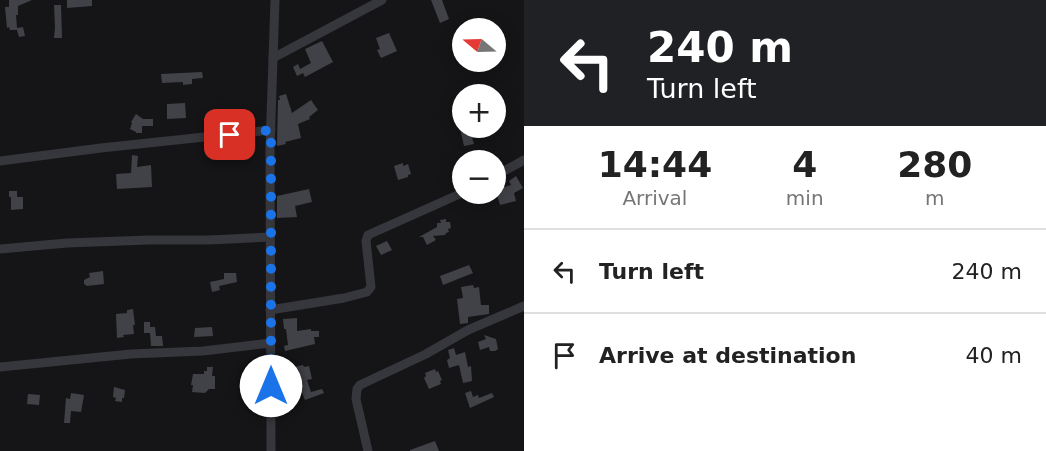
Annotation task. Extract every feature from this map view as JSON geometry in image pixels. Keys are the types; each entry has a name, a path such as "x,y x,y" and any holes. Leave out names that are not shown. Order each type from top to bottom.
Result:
{"street":[{"path":"271,451 271,130 276,0"},
{"path":"273,58 382,0"},
{"path":"0,161 271,130"},
{"path":"506,170 524,160"},
{"path":"270,310 367,292 371,286 366,241 368,235 452,197"},
{"path":"0,249 68,243 270,237"},
{"path":"368,451 356,399 360,385 426,354 468,330 524,306"},
{"path":"0,367 131,354 203,351 270,343"}],"building":[{"path":"9,0 32,0 18,6 18,15 16,15 17,28 23,27 25,36 19,37 17,30 7,28 5,7 9,7"},
{"path":"67,0 92,0 92,6 67,8"},
{"path":"431,0 442,0 449,19 440,23"},
{"path":"54,5 61,5 62,38 54,38"},
{"path":"389,33 397,51 381,58 377,50 380,49 376,38"},
{"path":"322,41 333,62 305,77 303,73 297,76 293,67 298,64 300,69 311,63 305,49"},
{"path":"202,72 203,78 192,79 192,84 162,83 161,74"},
{"path":"286,94 292,113 311,100 318,110 309,117 310,119 298,124 301,138 277,146 278,100 280,100 279,96"},
{"path":"185,103 186,118 167,119 167,104"},
{"path":"136,114 143,119 153,119 153,126 142,126 142,133 136,133 130,129"},
{"path":"462,138 472,138 474,144 464,146"},
{"path":"132,155 138,156 137,167 151,165 152,187 117,189 116,174 131,173"},
{"path":"403,163 403,166 408,164 411,174 398,180 394,166"},
{"path":"516,176 523,188 514,193 516,201 506,204 506,187 511,185 509,181"},
{"path":"309,189 312,202 295,206 297,217 277,218 277,196"},
{"path":"9,191 17,191 17,197 23,197 23,209 11,210"},
{"path":"446,219 446,222 450,222 451,228 445,235 433,236 436,240 427,245 423,237 419,237 437,227 437,223 441,223 440,220"},
{"path":"387,241 392,250 381,255 376,246"},
{"path":"469,265 473,273 443,285 440,276"},
{"path":"103,271 104,284 87,286 84,284 84,280 90,277 89,273"},
{"path":"224,273 236,273 237,282 219,286 220,290 212,292 210,282 224,279"},
{"path":"473,285 474,288 479,287 481,305 489,305 489,314 468,317 468,323 460,324 457,299 463,298 461,287"},
{"path":"133,309 134,334 117,338 116,314 127,313 127,310"},
{"path":"297,318 297,331 311,329 311,331 319,331 319,337 314,337 315,344 285,351 284,346 288,345 283,319"},
{"path":"144,322 150,322 150,327 155,327 156,336 162,336 163,346 151,346 150,333 144,333"},
{"path":"212,327 213,336 194,337 195,328"},
{"path":"484,335 496,339 498,349 490,351 489,347 480,350 478,342 486,339"},
{"path":"454,348 456,355 465,352 468,367 471,366 472,381 463,383 459,365 449,368 448,350"},
{"path":"303,365 304,367 309,366 312,379 307,380 311,392 322,389 324,393 305,400 301,390 278,396 278,385 296,378 294,367"},
{"path":"207,367 213,367 212,376 215,376 215,389 209,389 205,393 192,392 193,374 204,374"},
{"path":"435,369 442,380 441,384 429,389 424,378 425,373"},
{"path":"114,387 125,390 122,402 115,401"},
{"path":"471,391 473,397 478,395 479,398 492,393 494,397 470,408 465,393"},
{"path":"71,393 84,395 81,412 71,411 70,423 64,423 66,398 70,399"},
{"path":"28,394 40,395 39,405 27,404"},
{"path":"435,441 439,451 410,451 410,450"}],"route":[{"path":"230,135 271,130 271,386"}]}
